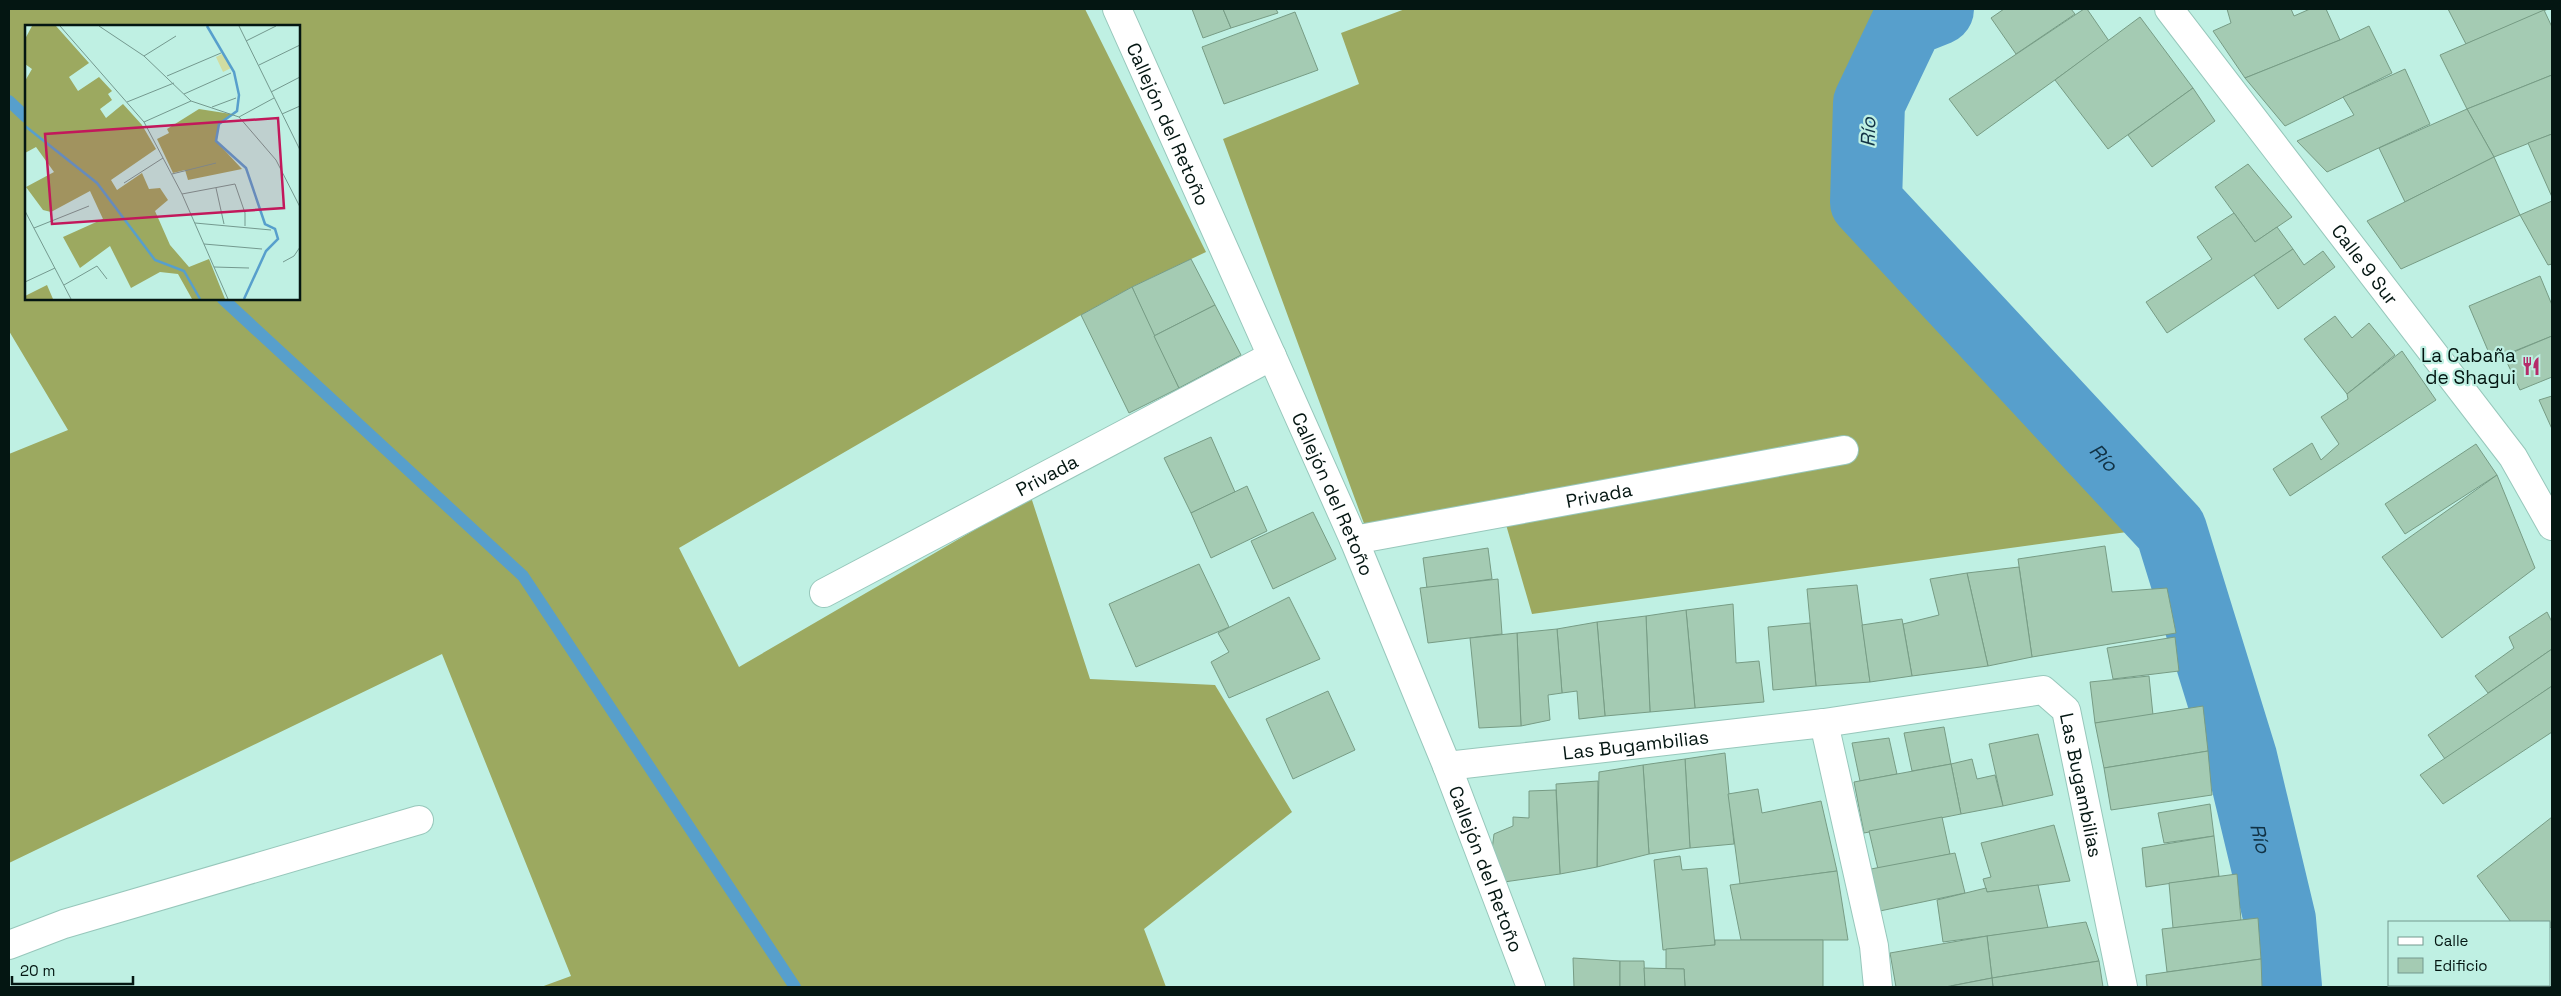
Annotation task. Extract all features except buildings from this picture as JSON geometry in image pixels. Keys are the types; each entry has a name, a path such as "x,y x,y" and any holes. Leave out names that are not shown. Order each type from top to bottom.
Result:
{"street":[{"name":"Callejón del Retoño","path":"1117,9 1354,540 1448,766 1531,987"},
{"name":"Calle 9 Sur","path":"2169,9 2512,457 2552,526"},
{"name":"Privada","path":"824,593 1272,356"},
{"name":"Privada","path":"1354,540 1844,450"},
{"name":"Las Bugambilias","path":"1448,766 1824,723 2043,690 2066,710 2123,987"},
{"path":"1824,723 1874,946 1878,987"},
{"path":"9,945 64,924 419,820"}],"green space":[{"path":"9,9 1085,9 1206,252 1132,287 1081,315 679,548 739,667 1031,497 1090,679 1215,685 1292,812 1144,929 1166,987 541,987 571,976 442,654 9,863 9,454 68,430 9,331"},
{"path":"1405,9 1926,9 1908,21 1869,103 1866,202 2127,532 1532,614 1500,504 1366,529 1223,139 1359,84 1341,33"}],"waterway":[{"name":"Río","path":"1938,9 1908,21 1869,103 1866,202 2171,530 2241,757 2280,920 2286,987"},
{"path":"9,101 25,116"},
{"path":"224,300 523,576 795,987"}],"place":[{"name":"La Cabaña de Shagui","path":"2531,366"}]}
